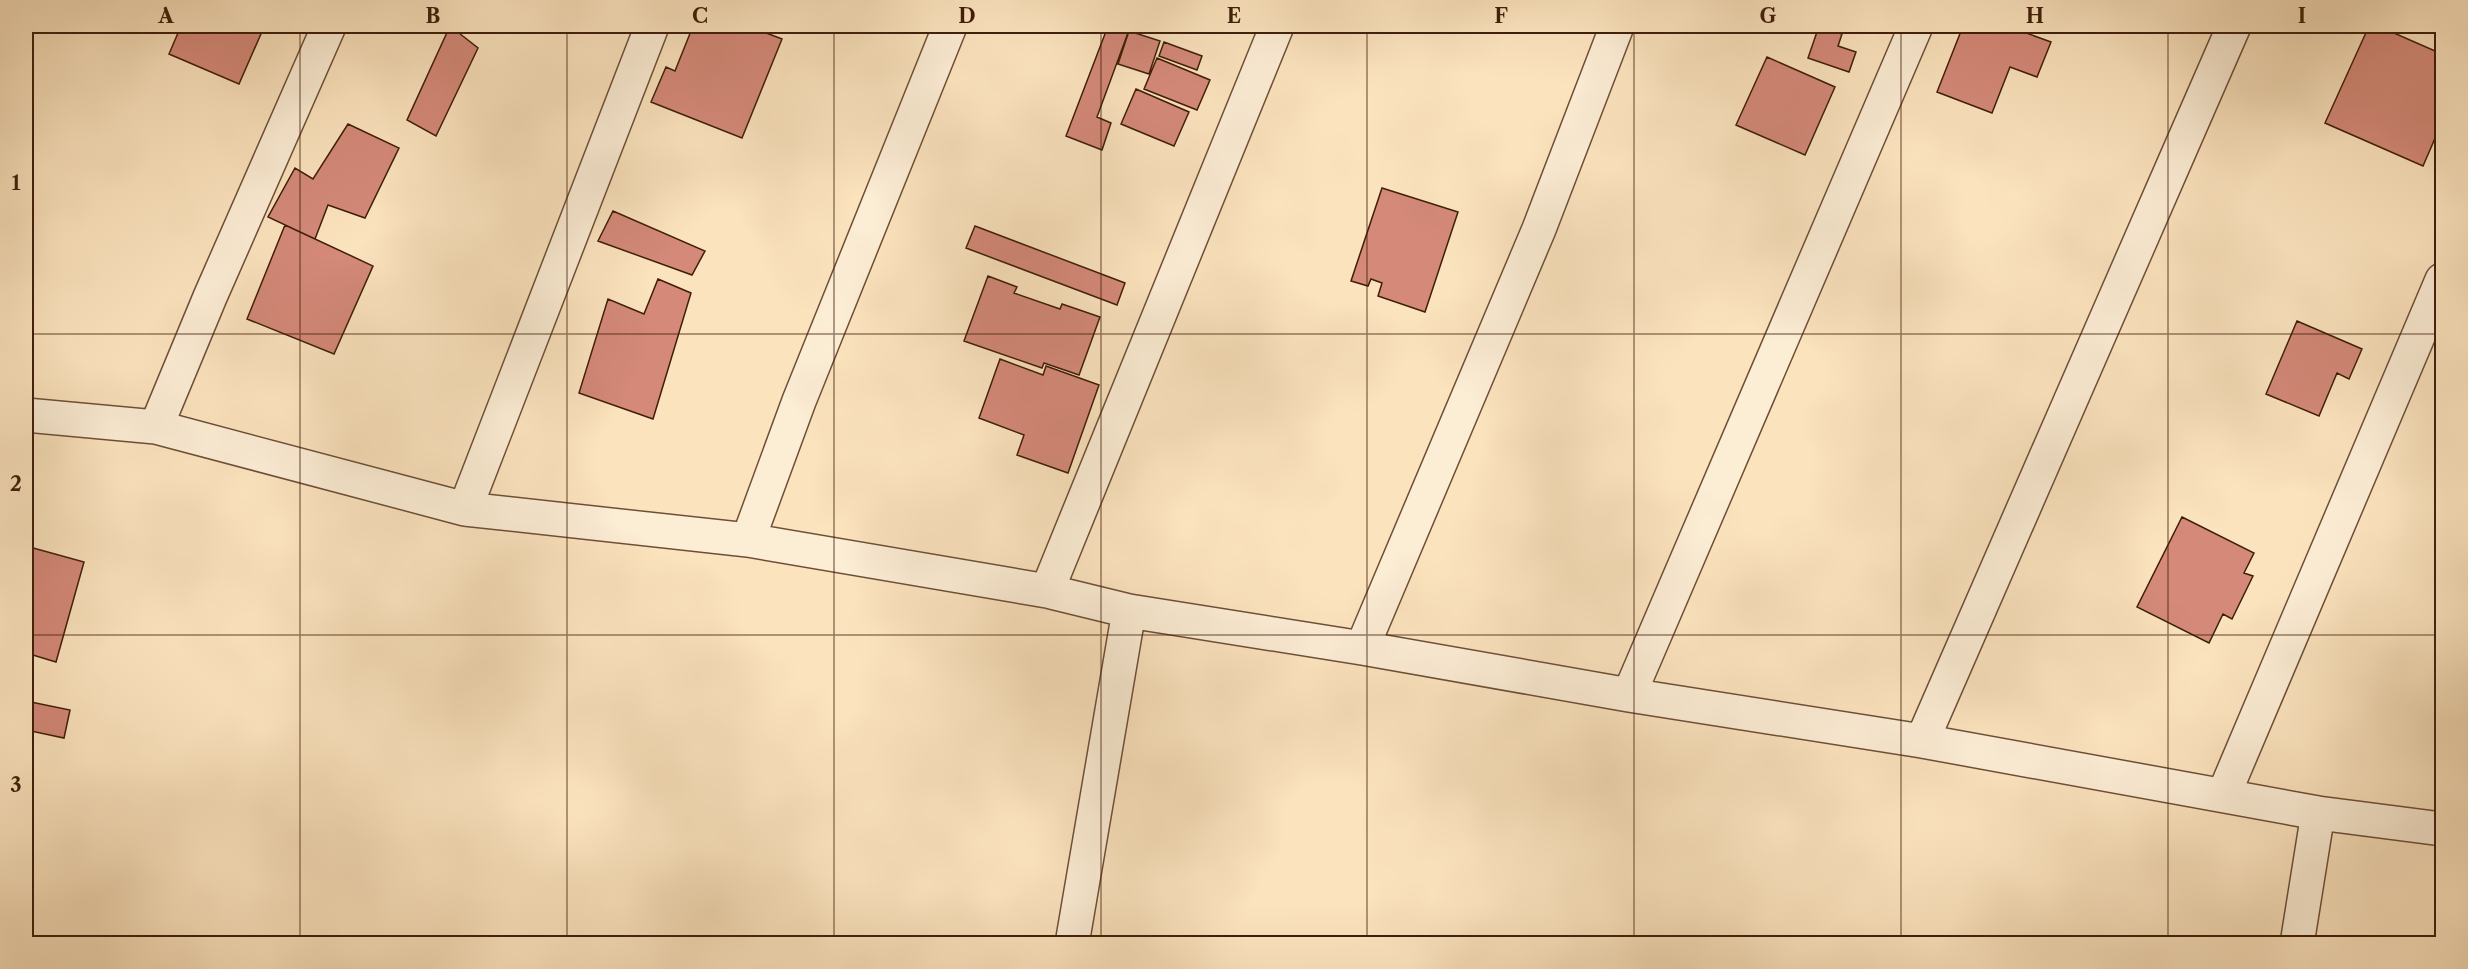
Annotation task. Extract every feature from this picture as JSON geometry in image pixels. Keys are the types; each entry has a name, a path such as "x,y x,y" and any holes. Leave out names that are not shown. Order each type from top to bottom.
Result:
{"street":[{"path":"156,427 210,297 329,26"},
{"path":"465,509 652,26"},
{"path":"748,540 799,401 950,26"},
{"path":"1047,591 1277,26"},
{"path":"1362,648 1539,230 1617,26"},
{"path":"1629,695 1916,26"},
{"path":"1922,741 2234,26"},
{"path":"2224,794 2442,280"},
{"path":"26,415 156,427 465,509 748,540 1047,591 1129,611 1362,648 1629,695 1922,741 2224,794 2318,813 2442,829"},
{"path":"1072,944 1129,611"},
{"path":"2297,944 2318,813"}],"building":[{"path":"181,26 264,27 239,84 169,54"},
{"path":"448,26 468,26 465,33"},
{"path":"450,26 478,48 436,136 407,120"},
{"path":"693,26 748,26 782,39 742,138 651,102 666,67 675,71"},
{"path":"1108,26 1118,26 1129,30 1097,117 1111,123 1102,150 1066,136"},
{"path":"1819,26 1842,34 1838,46 1856,52 1849,72 1808,58"},
{"path":"1963,26 2007,26 2051,42 2037,77 2010,67 1992,113 1937,92"},
{"path":"2369,26 2378,26 2442,54 2442,122 2423,166 2325,123"},
{"path":"1129,31 1160,41 1149,74 1118,64"},
{"path":"1164,42 1202,56 1197,70 1159,56"},
{"path":"1767,57 1835,87 1805,155 1736,125"},
{"path":"1157,58 1210,80 1197,110 1144,89"},
{"path":"1136,89 1189,112 1174,146 1121,124"},
{"path":"348,124 399,148 365,218 328,205 315,239 268,217 295,168 313,179"},
{"path":"1382,188 1458,212 1425,312 1378,296 1382,283 1371,279 1368,286 1351,281"},
{"path":"613,211 705,251 692,275 598,241"},
{"path":"285,225 373,266 334,354 247,319"},
{"path":"975,226 1125,283 1117,305 966,248"},
{"path":"988,276 1017,287 1014,293 1060,309 1062,304 1100,317 1079,375 1044,363 1042,368 964,341"},
{"path":"658,279 691,293 653,419 579,393 608,299 644,314"},
{"path":"2297,321 2362,349 2349,379 2337,373 2319,416 2266,394"},
{"path":"1000,359 1043,375 1046,366 1099,385 1068,473 1017,455 1024,435 979,418"},
{"path":"2182,517 2254,553 2244,573 2253,576 2232,619 2223,614 2209,643 2137,607"},
{"path":"26,546 84,562 56,662 26,653"},
{"path":"26,701 70,710 64,738 26,730"}]}
